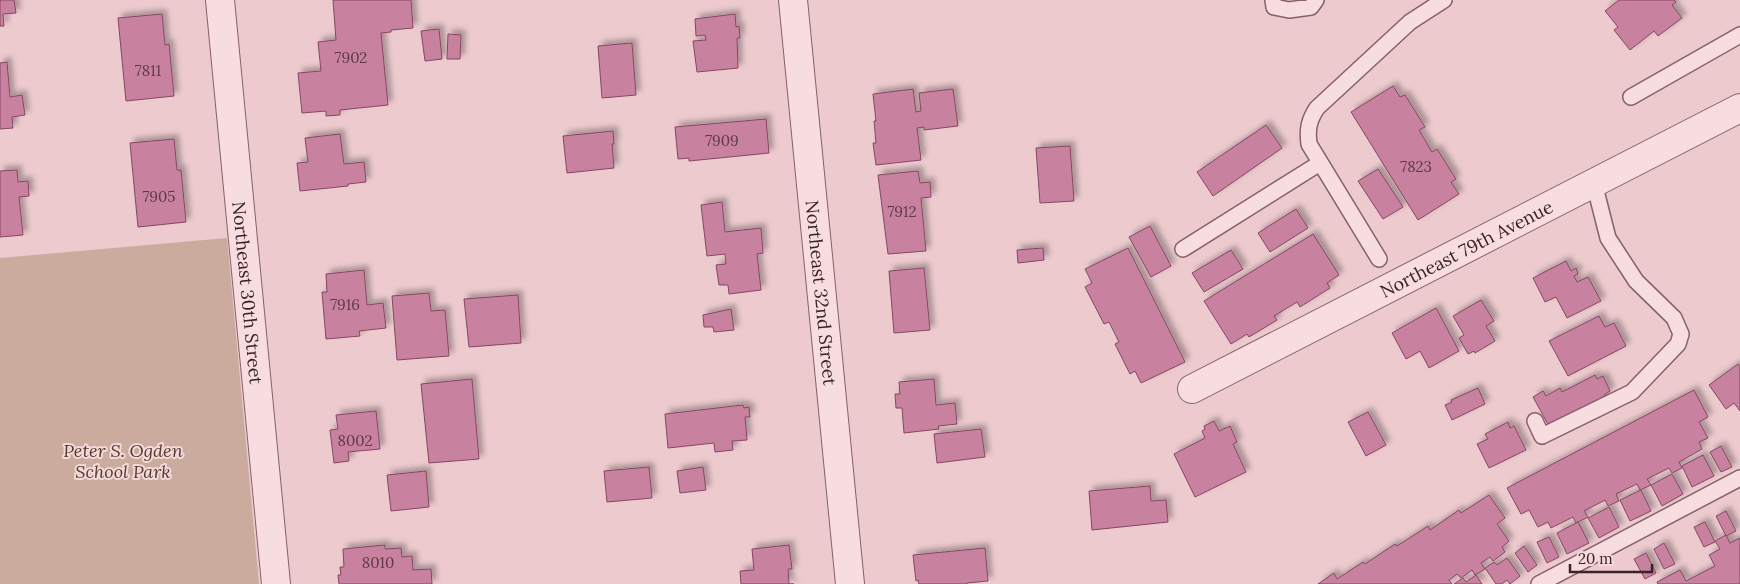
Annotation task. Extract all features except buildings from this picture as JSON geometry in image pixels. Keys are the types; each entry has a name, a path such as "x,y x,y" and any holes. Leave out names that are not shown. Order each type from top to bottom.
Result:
{"street":[{"name":"Northeast 30th Street","path":"220,0 276,584"},
{"name":"Northeast 32nd Street","path":"793,0 850,584"},
{"name":"Northeast 79th Avenue","path":"1192,389 1740,108"}],"lane":[{"path":"1273,0 1274,7 1289,10 1311,7 1316,0"},
{"path":"1379,259 1309,144 1307,131 1310,118 1317,108 1410,22 1444,0"},
{"path":"1631,97 1740,35"},
{"path":"1183,249 1320,163"},
{"path":"1535,421 1542,436 1632,392 1678,344 1680,339 1681,334 1674,318 1636,281 1608,238 1594,183"},
{"path":"1539,584 1740,478"}],"green space":[{"name":"Peter S. Ogden School Park","path":"227,238 259,584 0,584 0,258"}]}
